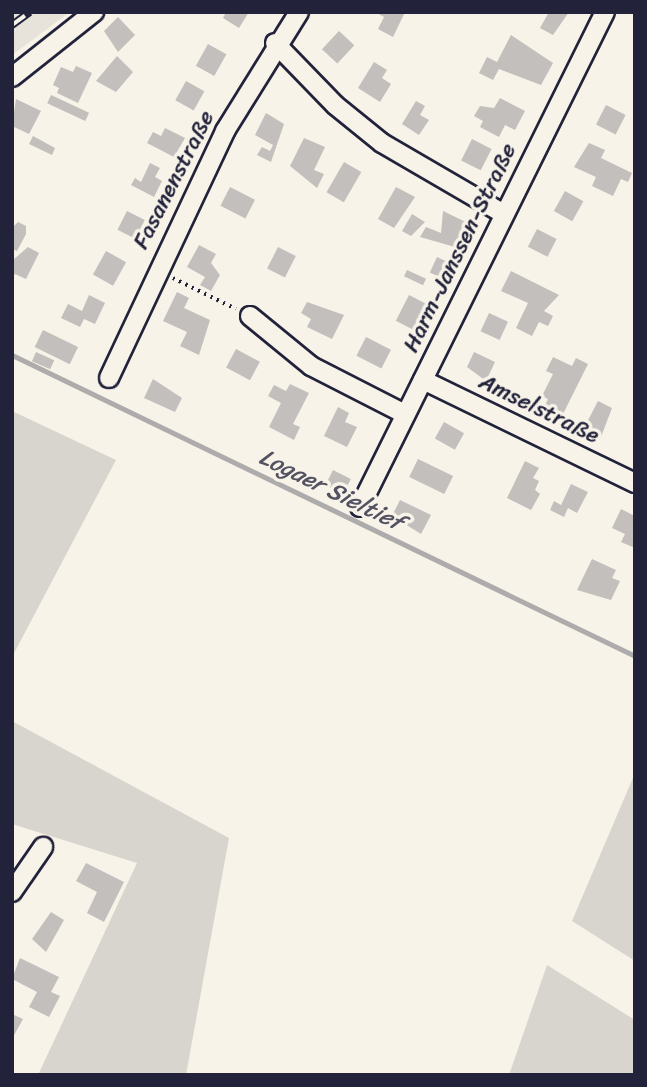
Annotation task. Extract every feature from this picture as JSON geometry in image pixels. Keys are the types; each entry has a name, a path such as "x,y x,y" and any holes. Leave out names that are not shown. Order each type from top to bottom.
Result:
{"street":[{"path":"12,77 94,12"},
{"name":"Fasanenstraße","path":"109,378 156,270 275,43 299,12"},
{"name":"Harm-Janssen-Straße","path":"360,507 605,12"},
{"path":"275,43 335,105 382,144 504,214"},
{"path":"250,316 311,366 405,414"},
{"name":"Amselstraße","path":"423,380 635,483"},
{"path":"12,892 43,847"}],"path":[{"path":"156,270 250,316"}],"shaded area":[{"path":"12,12 70,12 12,55"},
{"path":"12,411 116,460 12,657"},
{"path":"12,721 229,838 186,1075 38,1075 137,863 12,824"},
{"path":"635,773 635,961 572,921"},
{"path":"547,965 635,1020 635,1075 509,1075"}],"building":[{"path":"226,12 249,12 239,28 223,18"},
{"path":"375,12 405,12 393,37 378,29 384,17"},
{"path":"549,12 569,12 553,35 540,28"},
{"path":"118,17 135,35 118,52 104,31"},
{"path":"339,31 354,45 337,64 322,49"},
{"path":"511,35 553,63 541,85 499,69 493,80 479,73 487,57 497,62"},
{"path":"208,44 226,54 214,76 196,66"},
{"path":"117,56 133,72 116,92 96,81"},
{"path":"374,62 387,70 382,78 391,84 380,102 358,88"},
{"path":"76,66 92,73 78,103 57,93 59,88 53,85 61,67 73,72"},
{"path":"186,81 204,91 194,110 175,100"},
{"path":"51,95 89,113 85,121 47,103"},
{"path":"500,98 525,111 515,130 505,125 499,137 480,127 483,121 474,116 480,106 494,108"},
{"path":"16,99 41,111 29,134 12,126"},
{"path":"416,101 425,106 420,115 429,120 419,135 402,124"},
{"path":"606,105 626,115 616,135 596,125"},
{"path":"266,113 284,124 271,162 257,155 262,147 270,151 273,145 255,135"},
{"path":"165,128 185,138 174,157 147,143 153,132 161,136"},
{"path":"33,136 55,148 52,155 29,144"},
{"path":"304,138 325,147 314,170 324,174 317,188 290,166"},
{"path":"472,139 492,149 481,170 461,160"},
{"path":"589,143 605,150 601,158 632,173 628,182 621,179 613,196 592,186 596,177 574,167"},
{"path":"344,162 361,172 344,202 326,192"},
{"path":"150,163 160,168 155,177 162,181 154,197 131,185 135,178 141,182"},
{"path":"230,187 255,200 245,218 220,206"},
{"path":"396,187 415,197 394,228 378,219"},
{"path":"565,191 583,201 572,221 554,211"},
{"path":"127,211 145,220 135,239 117,230"},
{"path":"443,211 474,226 462,249 420,237 426,227 441,233"},
{"path":"412,214 425,222 411,236 402,231"},
{"path":"18,222 26,226 26,234 17,251 12,249 12,228"},
{"path":"537,229 557,239 548,257 528,247"},
{"path":"199,245 216,254 211,263 220,275 211,291 200,285 205,277 187,267"},
{"path":"28,247 39,253 26,279 15,274 12,278 13,260"},
{"path":"278,247 296,256 285,277 267,268"},
{"path":"106,251 126,262 113,286 93,275"},
{"path":"437,257 454,265 447,280 430,272"},
{"path":"407,270 426,279 423,285 404,276"},
{"path":"511,271 559,295 544,311 553,316 548,326 539,322 532,336 516,328 528,303 501,291"},
{"path":"177,292 189,298 184,308 210,320 199,355 180,346 187,332 163,321"},
{"path":"89,295 105,303 95,324 84,319 80,327 61,318 68,304 82,311"},
{"path":"409,295 435,308 422,334 396,321"},
{"path":"307,302 344,315 332,339 307,327 311,319 301,313"},
{"path":"489,313 508,322 500,340 481,331"},
{"path":"43,330 78,347 70,364 35,347"},
{"path":"366,337 391,350 381,368 356,356"},
{"path":"236,349 260,362 250,380 226,368"},
{"path":"36,352 54,360 50,369 32,361"},
{"path":"474,352 495,362 486,381 467,367"},
{"path":"553,357 572,366 576,358 588,364 561,418 543,409 548,399 542,396 553,374 546,371"},
{"path":"153,379 182,398 175,412 144,398"},
{"path":"290,384 309,393 293,424 300,427 294,440 269,427 281,403 268,396 274,385 286,391"},
{"path":"598,401 612,408 601,437 584,428"},
{"path":"338,407 349,413 345,422 357,427 347,447 324,436"},
{"path":"444,422 464,433 455,450 435,439"},
{"path":"418,459 453,476 444,494 409,477"},
{"path":"525,461 539,468 533,478 539,481 535,490 540,494 531,510 507,498"},
{"path":"333,470 351,479 343,494 325,485"},
{"path":"571,484 588,492 577,513 568,508 564,517 550,510 554,501 561,505"},
{"path":"400,500 431,515 421,534 392,516"},
{"path":"621,509 635,516 635,548 621,542 625,534 612,528"},
{"path":"592,559 616,570 612,578 620,581 611,600 577,590"},
{"path":"86,863 124,882 104,922 87,913 97,892 76,881"},
{"path":"51,912 64,920 46,952 32,939"},
{"path":"20,958 59,977 51,992 60,996 49,1017 29,1007 37,992 12,979"},
{"path":"12,1014 23,1019 12,1039"}],"waterway":[{"name":"Logaer Sieltief","path":"12,355 635,656"}],"railway":[{"path":"12,25 30,12"}]}
